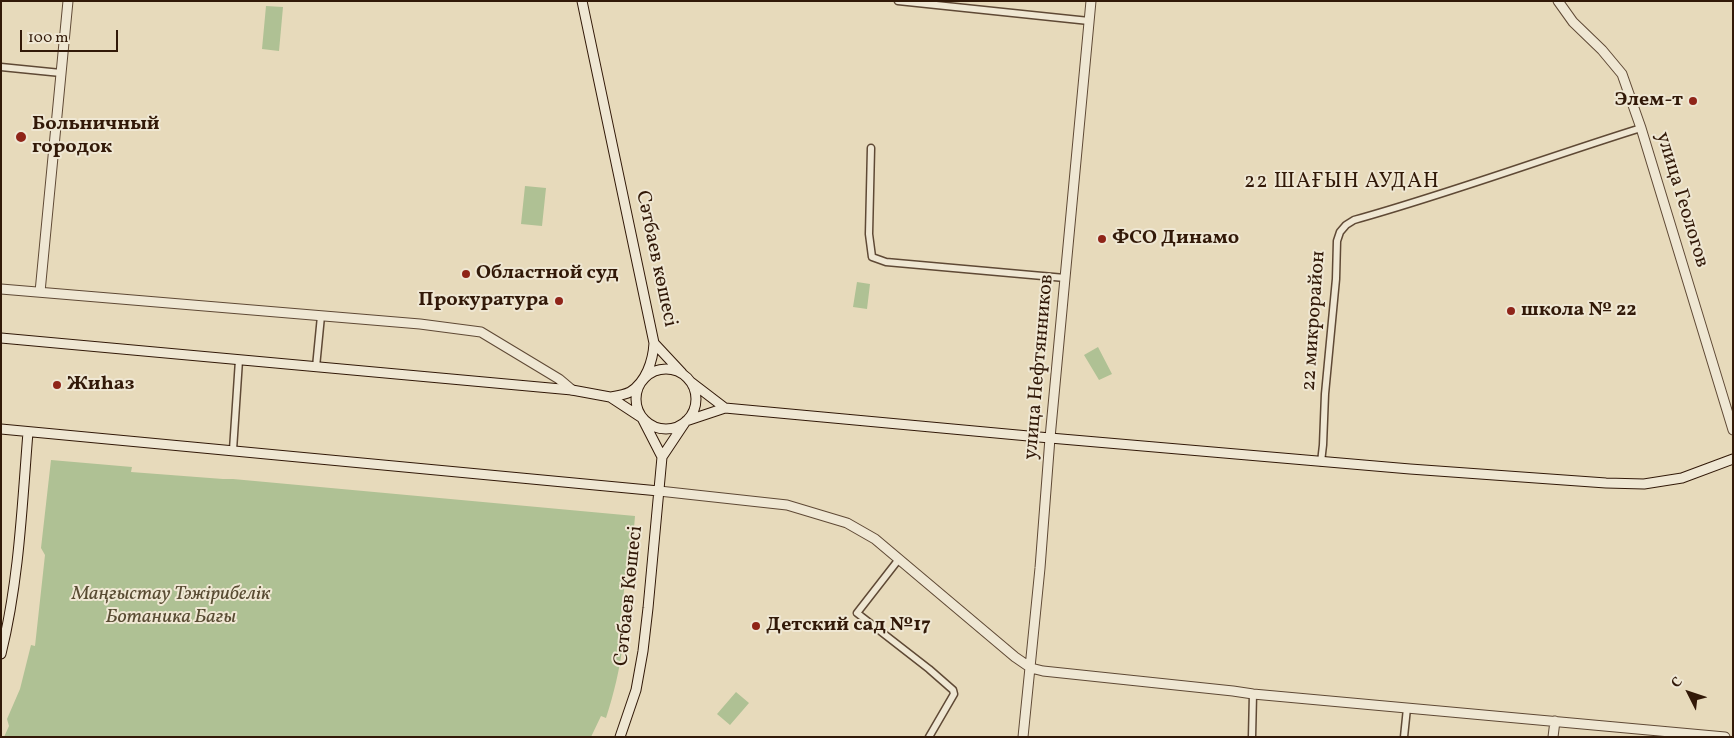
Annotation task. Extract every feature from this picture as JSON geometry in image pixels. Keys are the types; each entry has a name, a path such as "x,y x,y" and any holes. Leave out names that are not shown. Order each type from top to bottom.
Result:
{"main road":[{"path":"40,292 68,1"},
{"name":"Сәтбаев көшесі","path":"582,1 654,343 653,353 645,377"},
{"name":"улица Нефтянников","path":"1023,737 1031,668 1050,438 1091,1"},
{"name":"улица Геологов","path":"1558,1 1573,22 1622,74 1641,128 1733,430"},
{"path":"1,289 420,324 481,332 572,390"},
{"path":"1,338 572,390 610,397 654,427 668,430 678,427 692,413 695,404 695,394 692,385 686,377"},
{"name":"Сәтбаев көшесі","path":"654,343 686,377"},
{"path":"610,397 629,392 652,372 670,370 686,377 724,408"},
{"path":"645,377 636,393 637,410 662,457"},
{"path":"686,421 724,408 1321,462 1569,481 1644,484 1682,478 1733,459"},
{"name":"Сәтбаев Көшесі","path":"620,737 636,690 643,651 662,457 686,421"},
{"path":"1,430 659,490 787,505 847,523 875,539 1015,658 1031,668 1253,694 1725,737"},
{"path":"1,654 10,614 16,573 28,432"},
{"path":"1553,737 1555,721"}],"street":[{"path":"898,1 1089,21"},
{"path":"1,67 61,73"},
{"name":"22 микрорайон","path":"1321,462 1325,394 1336,279 1337,241 1340,232 1346,225 1354,220 1426,200 1641,128"},
{"path":"871,148 869,234 872,257 886,262 1065,278"},
{"path":"316,367 321,316"},
{"path":"233,450 239,360"},
{"path":"899,559 856,613 929,669 953,690 954,694 929,737"},
{"path":"1252,737 1253,694"},
{"path":"1404,737 1407,708"}],"green space":[{"path":"266,6 283,7 279,51 262,49"},
{"path":"525,186 546,188 542,226 521,224"},
{"path":"857,282 870,284 867,309 853,307"},
{"path":"1098,347 1112,374 1099,380 1084,355"},
{"name":"Маңғыстау Тәжірибелік Ботаника Бағы","path":"51,460 132,467 131,472 233,479 635,516 631,565 627,565 618,642 623,642 622,652 606,718 601,716 591,737 4,737 9,726 7,719 20,689 31,645 35,646 45,555 41,548"},
{"path":"736,692 749,703 730,725 717,714"}],"place":[{"name":"Элем-т","path":"1693,101"},
{"name":"Больничный городок","path":"21,137"},
{"name":"ФСО Динамо","path":"1102,239"},
{"name":"Областной суд","path":"466,274"},
{"name":"Прокуратура","path":"559,301"},
{"name":"школа № 22","path":"1511,311"},
{"name":"Жиhаз","path":"57,385"},
{"name":"Детский сад №17","path":"756,626"}],"district":[{"name":"22 ШАҒЫН АУДАН","path":"1342,183"}]}
